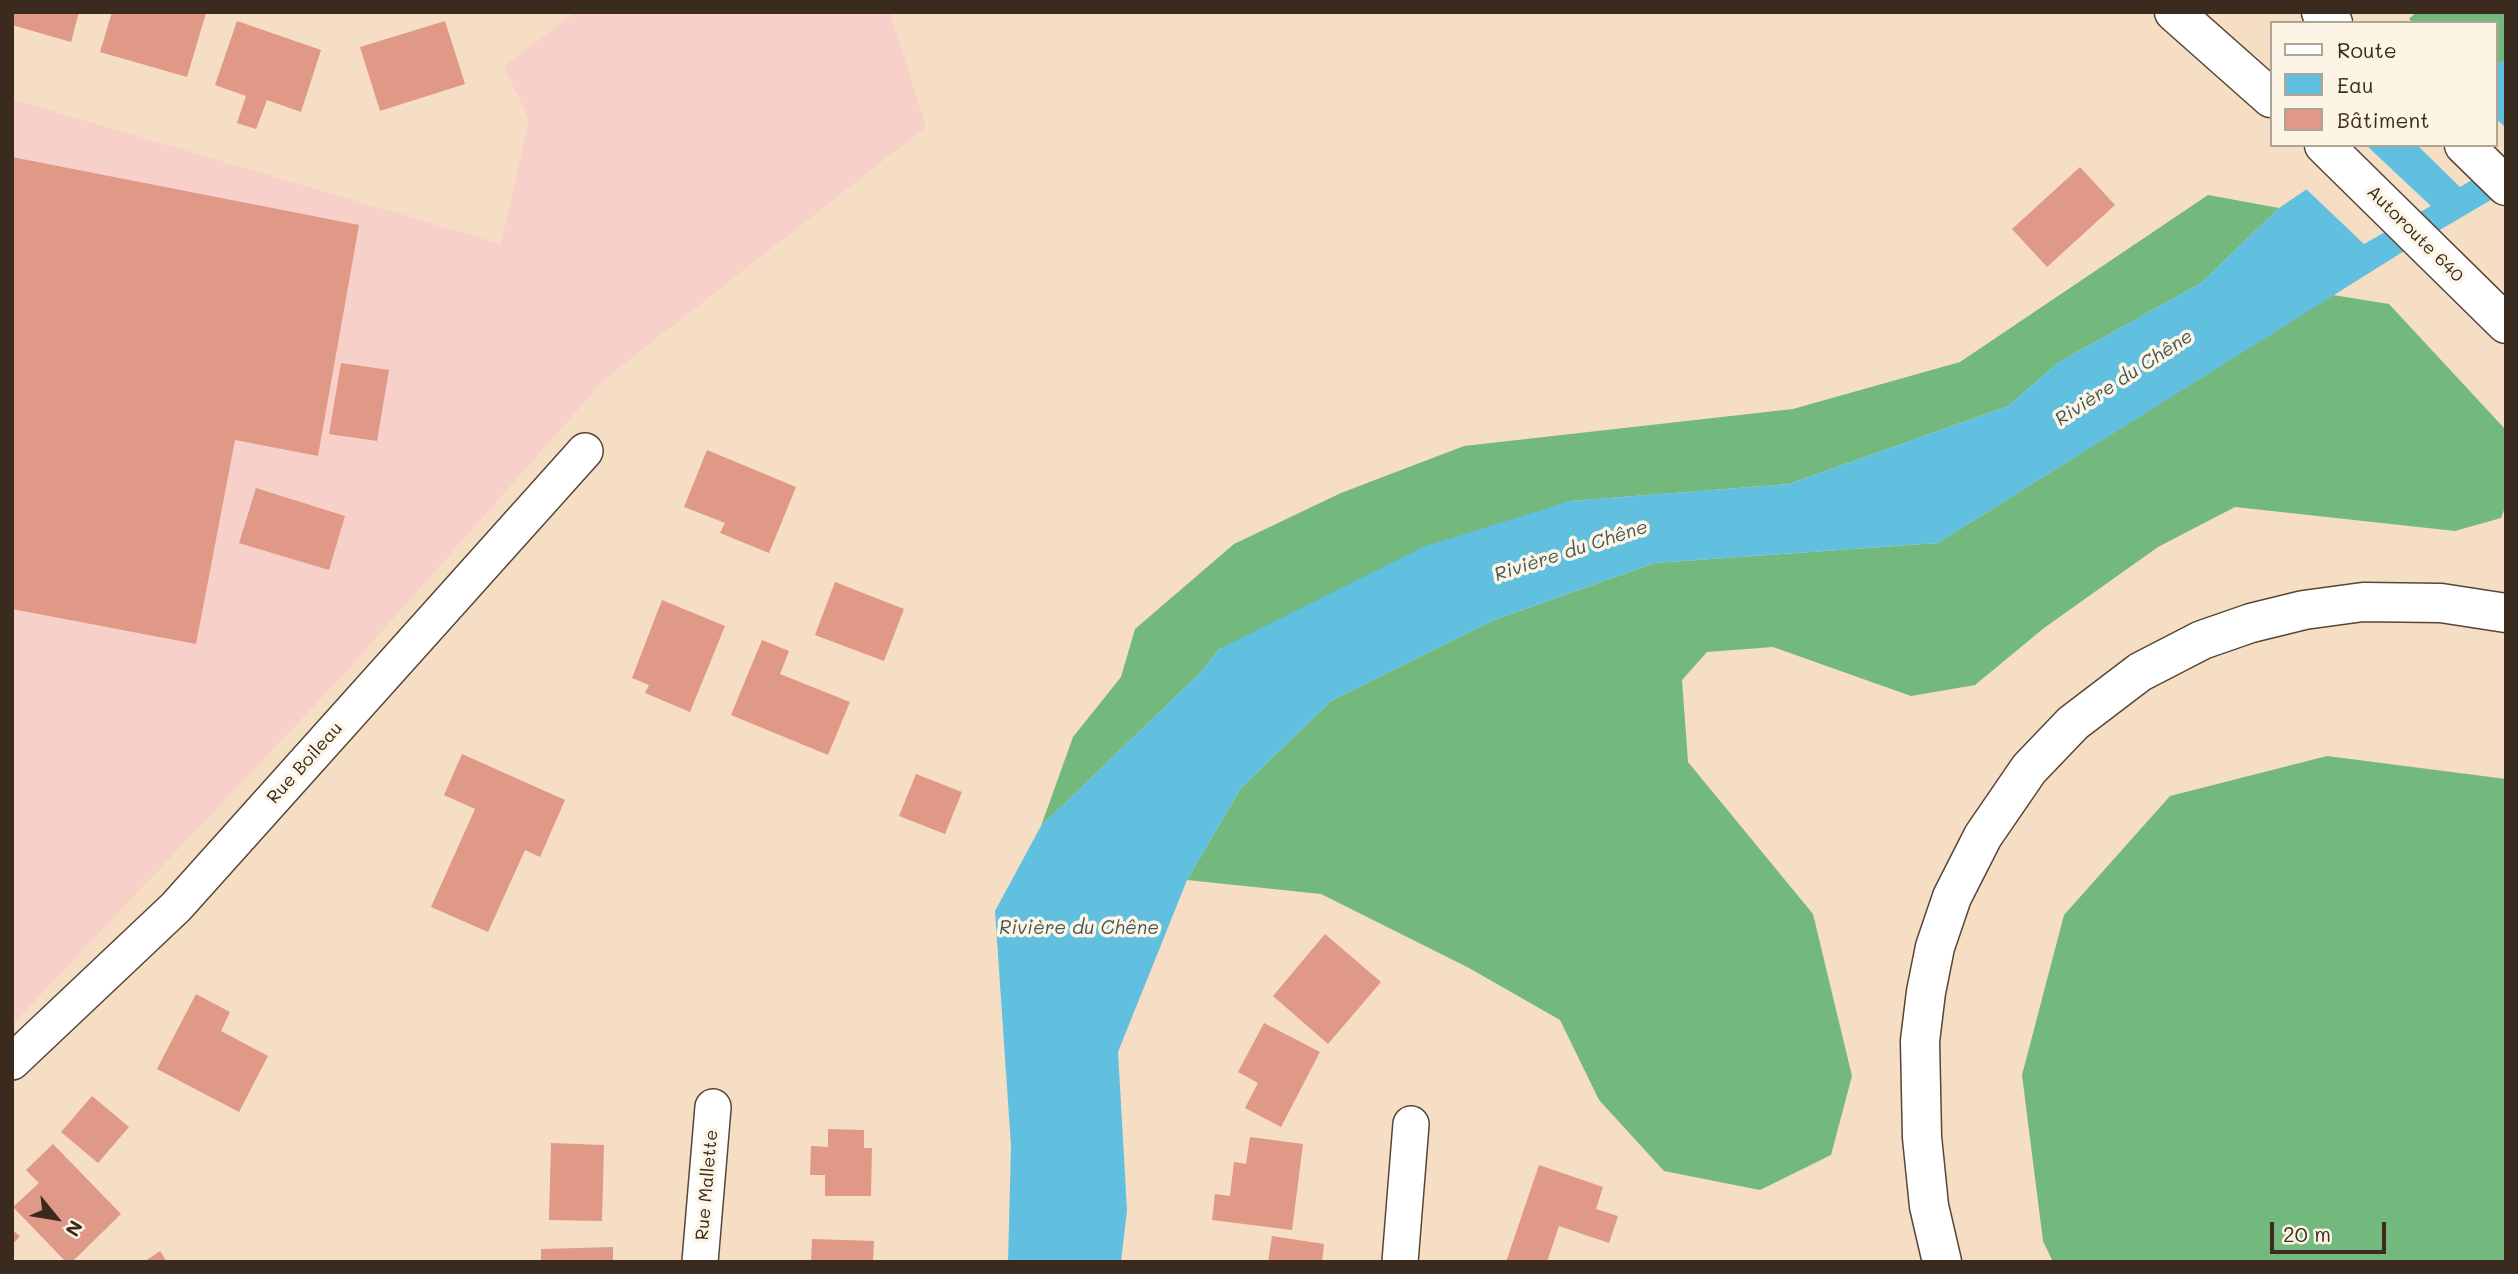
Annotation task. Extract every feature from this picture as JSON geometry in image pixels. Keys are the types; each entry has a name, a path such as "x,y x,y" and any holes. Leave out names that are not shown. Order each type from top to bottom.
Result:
{"highway":[{"path":"2174,12 2270,97"},
{"name":"Autoroute 640","path":"2326,148 2405,222 2506,324"},
{"path":"1942,1262 1929,1206 1922,1137 1920,1041 1926,992 1935,947 1952,897 1983,836 2029,769 2073,723 2140,672 2202,640 2251,623 2329,605 2376,601 2441,603 2506,613"}],"street":[{"name":"Rue Boileau","path":"12,1062 176,907 585,451"},
{"name":"Rue Mallette","path":"700,1262 713,1107"},
{"path":"1400,1262 1412,1124"}],"shaded area":[{"path":"576,12 890,12 926,127 605,379 345,673 12,1025 12,99 501,244 529,120 504,66"}],"green space":[{"path":"2416,12 2506,12 2506,60 2497,64 2497,21 2409,19"},
{"path":"2208,195 2279,208 2201,283 2059,362 2008,406 1789,484 1571,501 1219,649 1201,672 1041,826 1073,737 1121,677 1135,629 1234,544 1341,493 1464,446 1793,409 1960,362"},
{"path":"2333,295 2389,304 2505,429 2506,505 2501,518 2455,531 2235,507 2158,547 2044,628 1975,685 1911,696 1773,647 1707,652 1682,680 1688,762 1813,914 1852,1076 1831,1155 1760,1190 1664,1171 1599,1100 1560,1020 1469,968 1321,894 1187,880 1241,788 1331,701 1494,620 1655,563 1938,543"},
{"path":"2327,756 2506,779 2506,1262 2053,1262 2043,1241 2022,1075 2064,915 2170,796"}],"water":[{"name":"Rivière du Chêne","path":"2506,60 2506,191 2401,253 1938,543 1655,563 1494,620 1331,701 1241,788 1187,880 1118,1052 1127,1210 1121,1262 1008,1262 1011,1146 995,911 1041,826 1201,672 1219,649 1423,547 1570,501 1789,484 2008,406 2059,362 2201,283 2279,208 2369,147 2497,147 2497,64"}],"pier":[{"path":"2497,120 2506,128 2506,160 2460,187 2419,147 2497,147"},
{"path":"2363,147 2368,147 2431,206 2364,244 2304,187"}],"building":[{"path":"12,12 79,12 71,42 12,25"},
{"path":"112,12 206,13 187,77 100,52"},
{"path":"237,21 321,50 301,112 267,100 256,129 237,123 246,96 215,85"},
{"path":"445,21 465,84 380,111 360,47"},
{"path":"12,157 359,225 318,456 235,440 196,644 12,609"},
{"path":"2080,167 2115,205 2047,267 2012,229"},
{"path":"341,363 389,370 377,441 329,434"},
{"path":"707,450 796,487 769,553 720,533 725,523 684,507"},
{"path":"256,488 345,516 329,570 239,543"},
{"path":"835,582 904,609 884,661 815,635"},
{"path":"662,600 725,626 690,712 645,693 649,685 632,678"},
{"path":"762,640 789,651 780,674 850,702 828,755 731,715"},
{"path":"462,754 565,800 540,857 525,850 488,932 431,907 475,809 444,795"},
{"path":"916,774 962,792 945,834 899,816"},
{"path":"1325,934 1381,982 1328,1044 1273,996"},
{"path":"196,994 230,1012 221,1031 268,1056 239,1112 157,1069"},
{"path":"1264,1023 1320,1052 1281,1127 1245,1108 1258,1083 1238,1072"},
{"path":"92,1096 129,1127 98,1163 61,1132"},
{"path":"828,1129 864,1130 864,1148 872,1148 871,1196 825,1196 825,1175 810,1175 811,1146 828,1147"},
{"path":"1250,1137 1303,1144 1292,1230 1212,1220 1215,1194 1230,1196 1234,1162 1246,1164"},
{"path":"551,1143 604,1145 602,1221 549,1220"},
{"path":"53,1144 121,1214 72,1262 66,1262 13,1207 39,1183 26,1170"},
{"path":"1539,1165 1603,1187 1596,1209 1618,1216 1609,1243 1559,1226 1547,1262 1506,1262"},
{"path":"12,1230 20,1236 12,1245"},
{"path":"1272,1236 1324,1244 1322,1262 1268,1262"},
{"path":"812,1239 874,1241 873,1262 811,1262"},
{"path":"613,1247 613,1262 541,1262 541,1249"},
{"path":"160,1251 167,1262 144,1262"}]}
